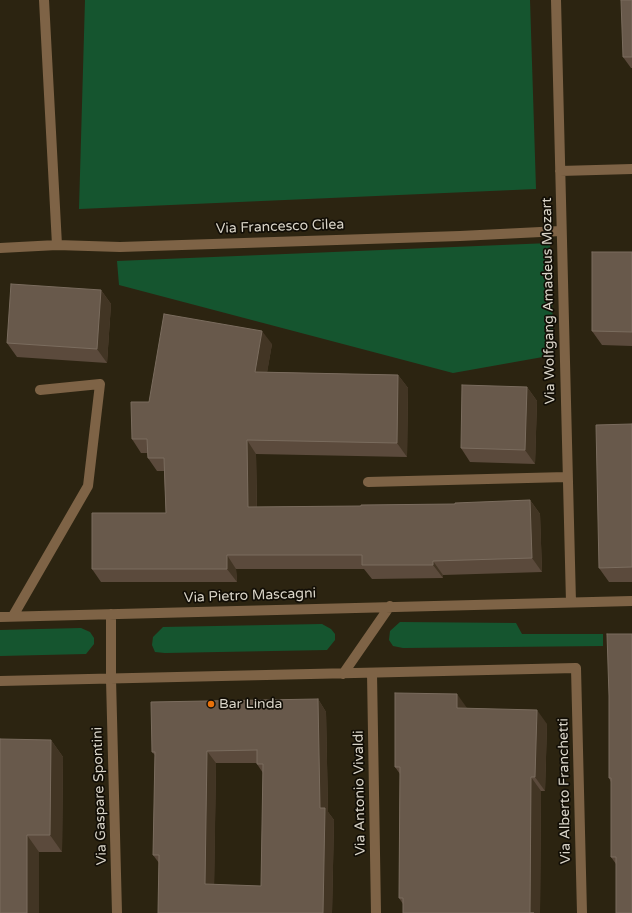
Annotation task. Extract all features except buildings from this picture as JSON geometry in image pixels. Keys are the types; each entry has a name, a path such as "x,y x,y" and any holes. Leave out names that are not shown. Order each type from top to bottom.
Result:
{"street":[{"path":"44,0 57,245"},
{"name":"Via Wolfgang Amadeus Mozart","path":"556,0 571,602"},
{"path":"560,171 632,169"},
{"name":"Via Francesco Cilea","path":"0,248 57,245 120,247 561,231"},
{"path":"13,616 88,486 100,384 40,390"},
{"path":"368,482 568,477"},
{"name":"Via Pietro Mascagni","path":"0,617 632,601"},
{"path":"343,674 390,606"},
{"path":"110,614 111,679"},
{"name":"Via Alberto Franchetti","path":"372,673 576,668 582,913"},
{"path":"0,681 372,673"},
{"name":"Via Antonio Vivaldi","path":"372,673 376,913"},
{"name":"Via Gaspare Spontini","path":"111,679 117,913"}],"green space":[{"path":"85,0 530,0 536,189 79,209"},
{"path":"550,243 554,355 453,373 119,285 117,261"},
{"path":"400,622 516,623 522,634 603,634 603,646 403,648 393,646 389,640 390,631"},
{"path":"322,624 331,629 335,634 335,640 327,650 165,653 155,652 152,645 153,637 163,627"},
{"path":"81,628 90,632 94,638 94,644 86,654 0,656 0,630"}],"place":[{"name":"Bar Linda","path":"211,704"}]}
